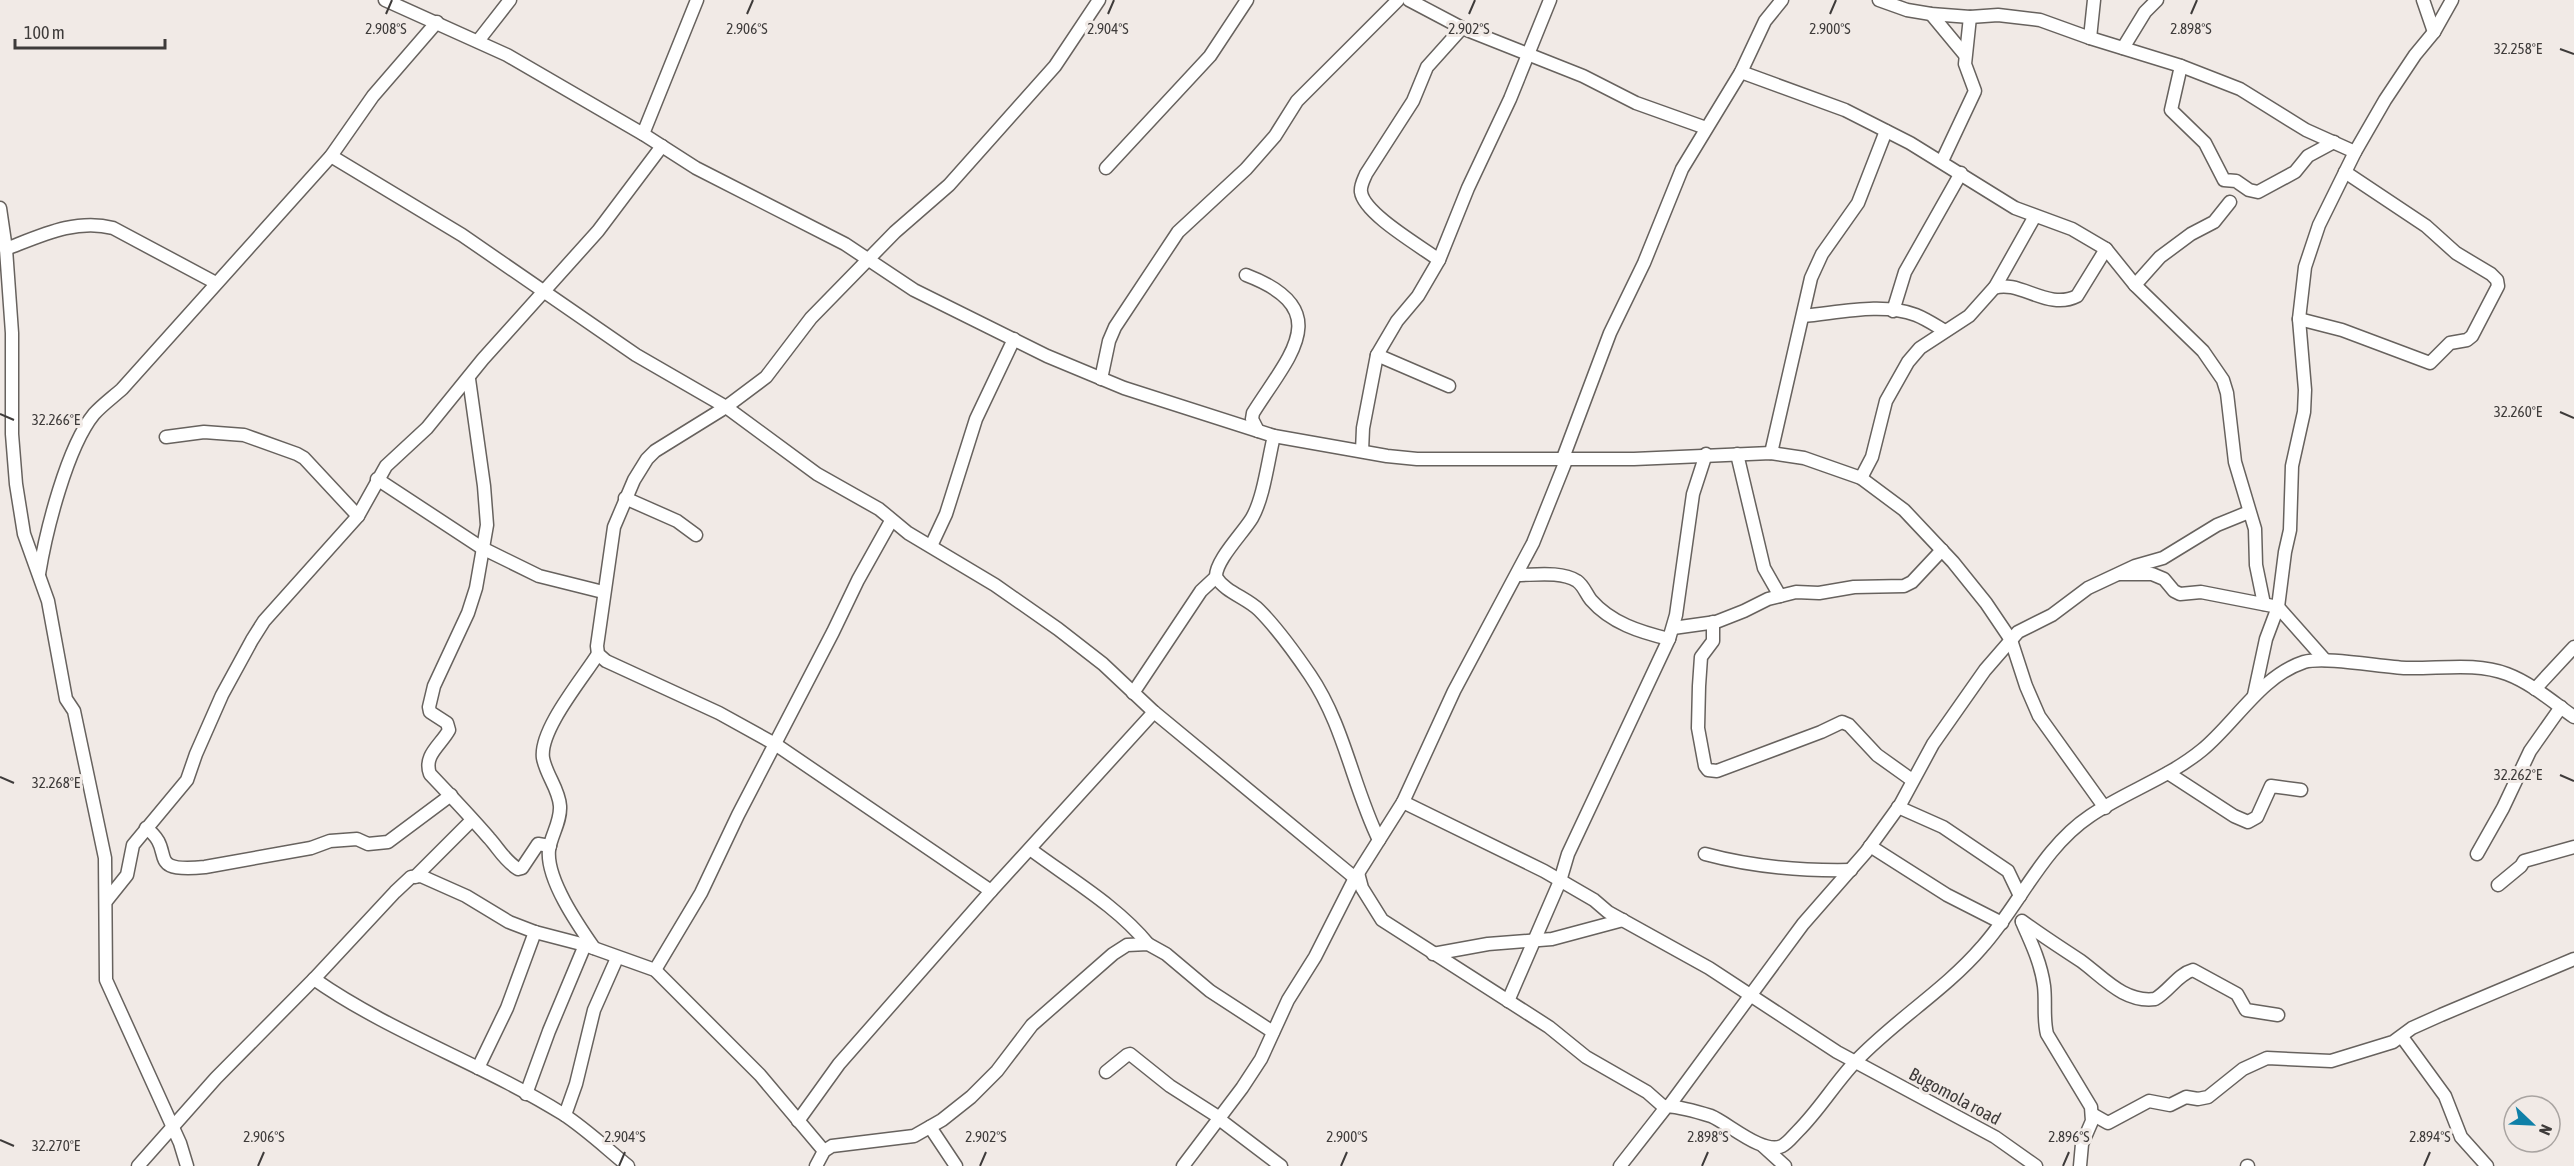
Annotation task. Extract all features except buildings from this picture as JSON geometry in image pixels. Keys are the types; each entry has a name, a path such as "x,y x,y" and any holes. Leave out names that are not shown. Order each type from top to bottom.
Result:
{"street":[{"path":"385,0 478,40 643,134 696,168 845,244 914,290 1101,380 1258,431 1274,436 1417,459 1634,459 1706,454 1771,453 1804,458 1861,478 1904,510 1942,550 1986,603 2011,640 2026,686 2039,716 2105,808"},
{"path":"478,40 510,0"},
{"path":"643,134 697,0"},
{"path":"589,947 556,886 549,857 560,803 546,768 543,749 558,715 598,654 603,592 614,527 646,459 655,451 726,407 766,377 811,318 895,232 949,185 1055,66 1099,0"},
{"path":"1106,168 1210,56 1240,15 1247,0"},
{"path":"1101,380 1109,341 1115,327 1178,232 1246,169 1275,136 1297,101 1398,0"},
{"path":"1410,0 1462,28 1583,76 1636,103 1706,128"},
{"path":"1362,451 1363,428 1377,355 1397,321 1418,296 1440,260 1468,188 1510,99 1550,0"},
{"path":"1183,1166 1261,1059 1273,1032 1357,876 1403,802 1454,691 1533,543 1610,333 1644,263 1682,169 1741,72 1765,21 1782,0"},
{"path":"1879,0 1907,10 1931,14 1970,17 1998,15 2040,20 2181,66 2240,89 2306,130 2355,152"},
{"path":"2090,38 2094,0"},
{"path":"2123,48 2145,12 2157,0"},
{"path":"2423,0 2434,32"},
{"path":"2254,695 2266,639 2278,607 2290,530 2292,466 2304,412 2304,373 2299,319 2305,267 2319,225 2355,152 2385,100 2415,55 2434,32 2452,0"},
{"path":"1931,14 1965,55"},
{"path":"1942,161 1975,91 1967,69 1965,55 1970,17"},
{"path":"38,578 63,479 89,422 331,156 373,96 437,22"},
{"path":"1440,260 1394,230 1361,194 1361,186 1366,174 1413,101 1427,67 1462,28"},
{"path":"2181,66 2171,111 2205,143 2224,180 2236,181 2249,190 2258,192 2295,172 2308,156 2334,142"},
{"path":"1741,72 1845,110 1942,161 2015,208 2085,235 2106,249 2135,285 2203,351 2223,380 2227,393 2235,462 2255,529 2256,565 2264,604"},
{"path":"1771,453 1811,278 1822,254 1858,203 1886,131"},
{"path":"107,900 127,875 133,845 187,780 222,695 264,621 358,516 386,466 427,428 469,379 483,358 598,231 662,146"},
{"path":"331,156 462,235 636,355 726,407 817,474 873,506 891,521 995,585 1103,664 1154,712 1357,876 1382,920 1549,1027 1586,1058 1647,1092 1666,1107 1713,1117 1762,1146 1780,1164"},
{"path":"2299,319 2342,330 2430,363 2450,343 2467,340 2472,336 2498,286 2497,280 2491,274 2456,253 2426,226 2345,172"},
{"path":"1893,311 1905,272 1961,173"},
{"path":"2135,285 2160,257 2191,234 2214,222 2230,202"},
{"path":"0,208 6,249 12,333 12,435 16,484 24,534 48,602 65,694 74,711 105,858 107,900 104,962 106,980 129,1035 150,1074 180,1143 187,1166"},
{"path":"1861,478 1872,457 1886,401 1913,356 1969,316 1995,287 2035,216"},
{"path":"6,249 57,230 99,225 113,228 216,283"},
{"path":"1995,287 2010,286 2044,299 2073,298 2081,293 2106,249"},
{"path":"1246,275 1282,292 1297,316 1299,329 1294,349 1254,413 1252,419 1258,431"},
{"path":"1803,316 1869,310 1893,311 1915,315 1945,331"},
{"path":"931,546 946,514 976,419 1014,339"},
{"path":"1377,355 1449,387"},
{"path":"469,379 487,525 476,588 468,614 434,686 430,712 449,726 444,740 429,756 427,766 430,774 490,839 501,855 518,869 522,868 536,846 550,846"},
{"path":"166,437 204,432 244,435 297,454 304,458 358,516"},
{"path":"1134,693 1201,591 1216,577 1219,564 1242,534 1258,507 1274,436"},
{"path":"1508,1001 1560,881 1579,830 1671,634 1693,494 1706,454"},
{"path":"1737,454 1764,568 1780,596"},
{"path":"377,479 482,548 539,576 603,592"},
{"path":"626,498 677,521 696,535"},
{"path":"1620,1166 1803,924 1870,846 1898,807 1933,744 1985,670 2011,640 2025,627 2045,619 2081,592 2116,574 2163,558 2217,525 2249,512"},
{"path":"655,970 701,893 738,814 858,580 891,521"},
{"path":"1516,575 1568,577 1582,586 1590,599 1608,615 1629,627 1671,634 1737,614 1756,604 1780,596 1798,592 1819,593 1854,587 1904,586 1912,582 1942,550"},
{"path":"2116,574 2152,574 2163,579 2177,593 2201,592 2278,607 2325,660"},
{"path":"1216,577 1221,584 1246,598 1259,610 1311,677 1339,733 1369,820 1379,840"},
{"path":"1713,622 1712,644 1701,660 1698,709 1698,728 1705,766 1708,770 1717,771 1842,722 1849,725 1882,758 1912,780"},
{"path":"2535,689 2574,647"},
{"path":"598,654 619,669 719,713 775,744 991,891"},
{"path":"1762,1146 1777,1148 1785,1144 1811,1118 1855,1062 1967,963 2002,922 2032,877 2067,836 2089,816 2198,754 2219,736 2254,695 2296,665 2325,660 2400,668 2475,668 2510,674 2574,717"},
{"path":"2477,854 2500,816 2530,751 2560,707"},
{"path":"798,1121 839,1064 991,891 1154,712"},
{"path":"2168,772 2234,816 2248,822 2257,817 2271,786 2301,790"},
{"path":"146,828 156,837 163,861 167,865 188,869 311,848 330,841 357,839 368,844 388,842 451,795"},
{"name":"Bugomola road","path":"1403,802 1560,881 1623,920 1709,968 1795,1026 1855,1062 1995,1137 2036,1166"},
{"path":"1898,807 1943,827 2008,871 2022,921 2041,971 2044,988 2044,1023 2047,1034 2089,1102 2092,1114 2082,1144 2080,1166"},
{"path":"415,877 472,820"},
{"path":"1870,846 1947,895 2002,922"},
{"path":"2498,885 2524,861 2574,847"},
{"path":"1030,849 1127,922 1148,944 1166,954 1210,991 1273,1032"},
{"path":"1705,854 1738,863 1776,868 1851,870"},
{"path":"138,1166 216,1078 314,979 395,892 411,877 421,876 442,884 494,915 535,932 589,947 655,970 759,1075 825,1151"},
{"path":"1433,954 1488,944 1552,939 1623,920"},
{"path":"2022,921 2083,963 2110,986 2129,995 2155,999 2185,973 2193,970 2237,994 2246,1010 2278,1015"},
{"path":"478,1068 507,1008 535,932"},
{"path":"816,1166 825,1151 832,1146 914,1136 930,1127 971,1097 996,1071 1032,1025 1113,954 1127,945 1148,944"},
{"path":"526,1094 549,1031 589,947"},
{"path":"565,1115 576,1084 594,1010 617,958"},
{"path":"2092,1114 2108,1124 2149,1101 2170,1105 2186,1097 2198,1099 2208,1097 2243,1069 2267,1058 2331,1061 2357,1054 2402,1037 2412,1028 2574,959"},
{"path":"314,979 364,1012 478,1068 565,1115 627,1166"},
{"path":"2402,1037 2445,1096 2466,1143 2487,1166"},
{"path":"1106,1072 1130,1054 1170,1086 1219,1118 1281,1166"},
{"path":"930,1127 956,1166"}]}
